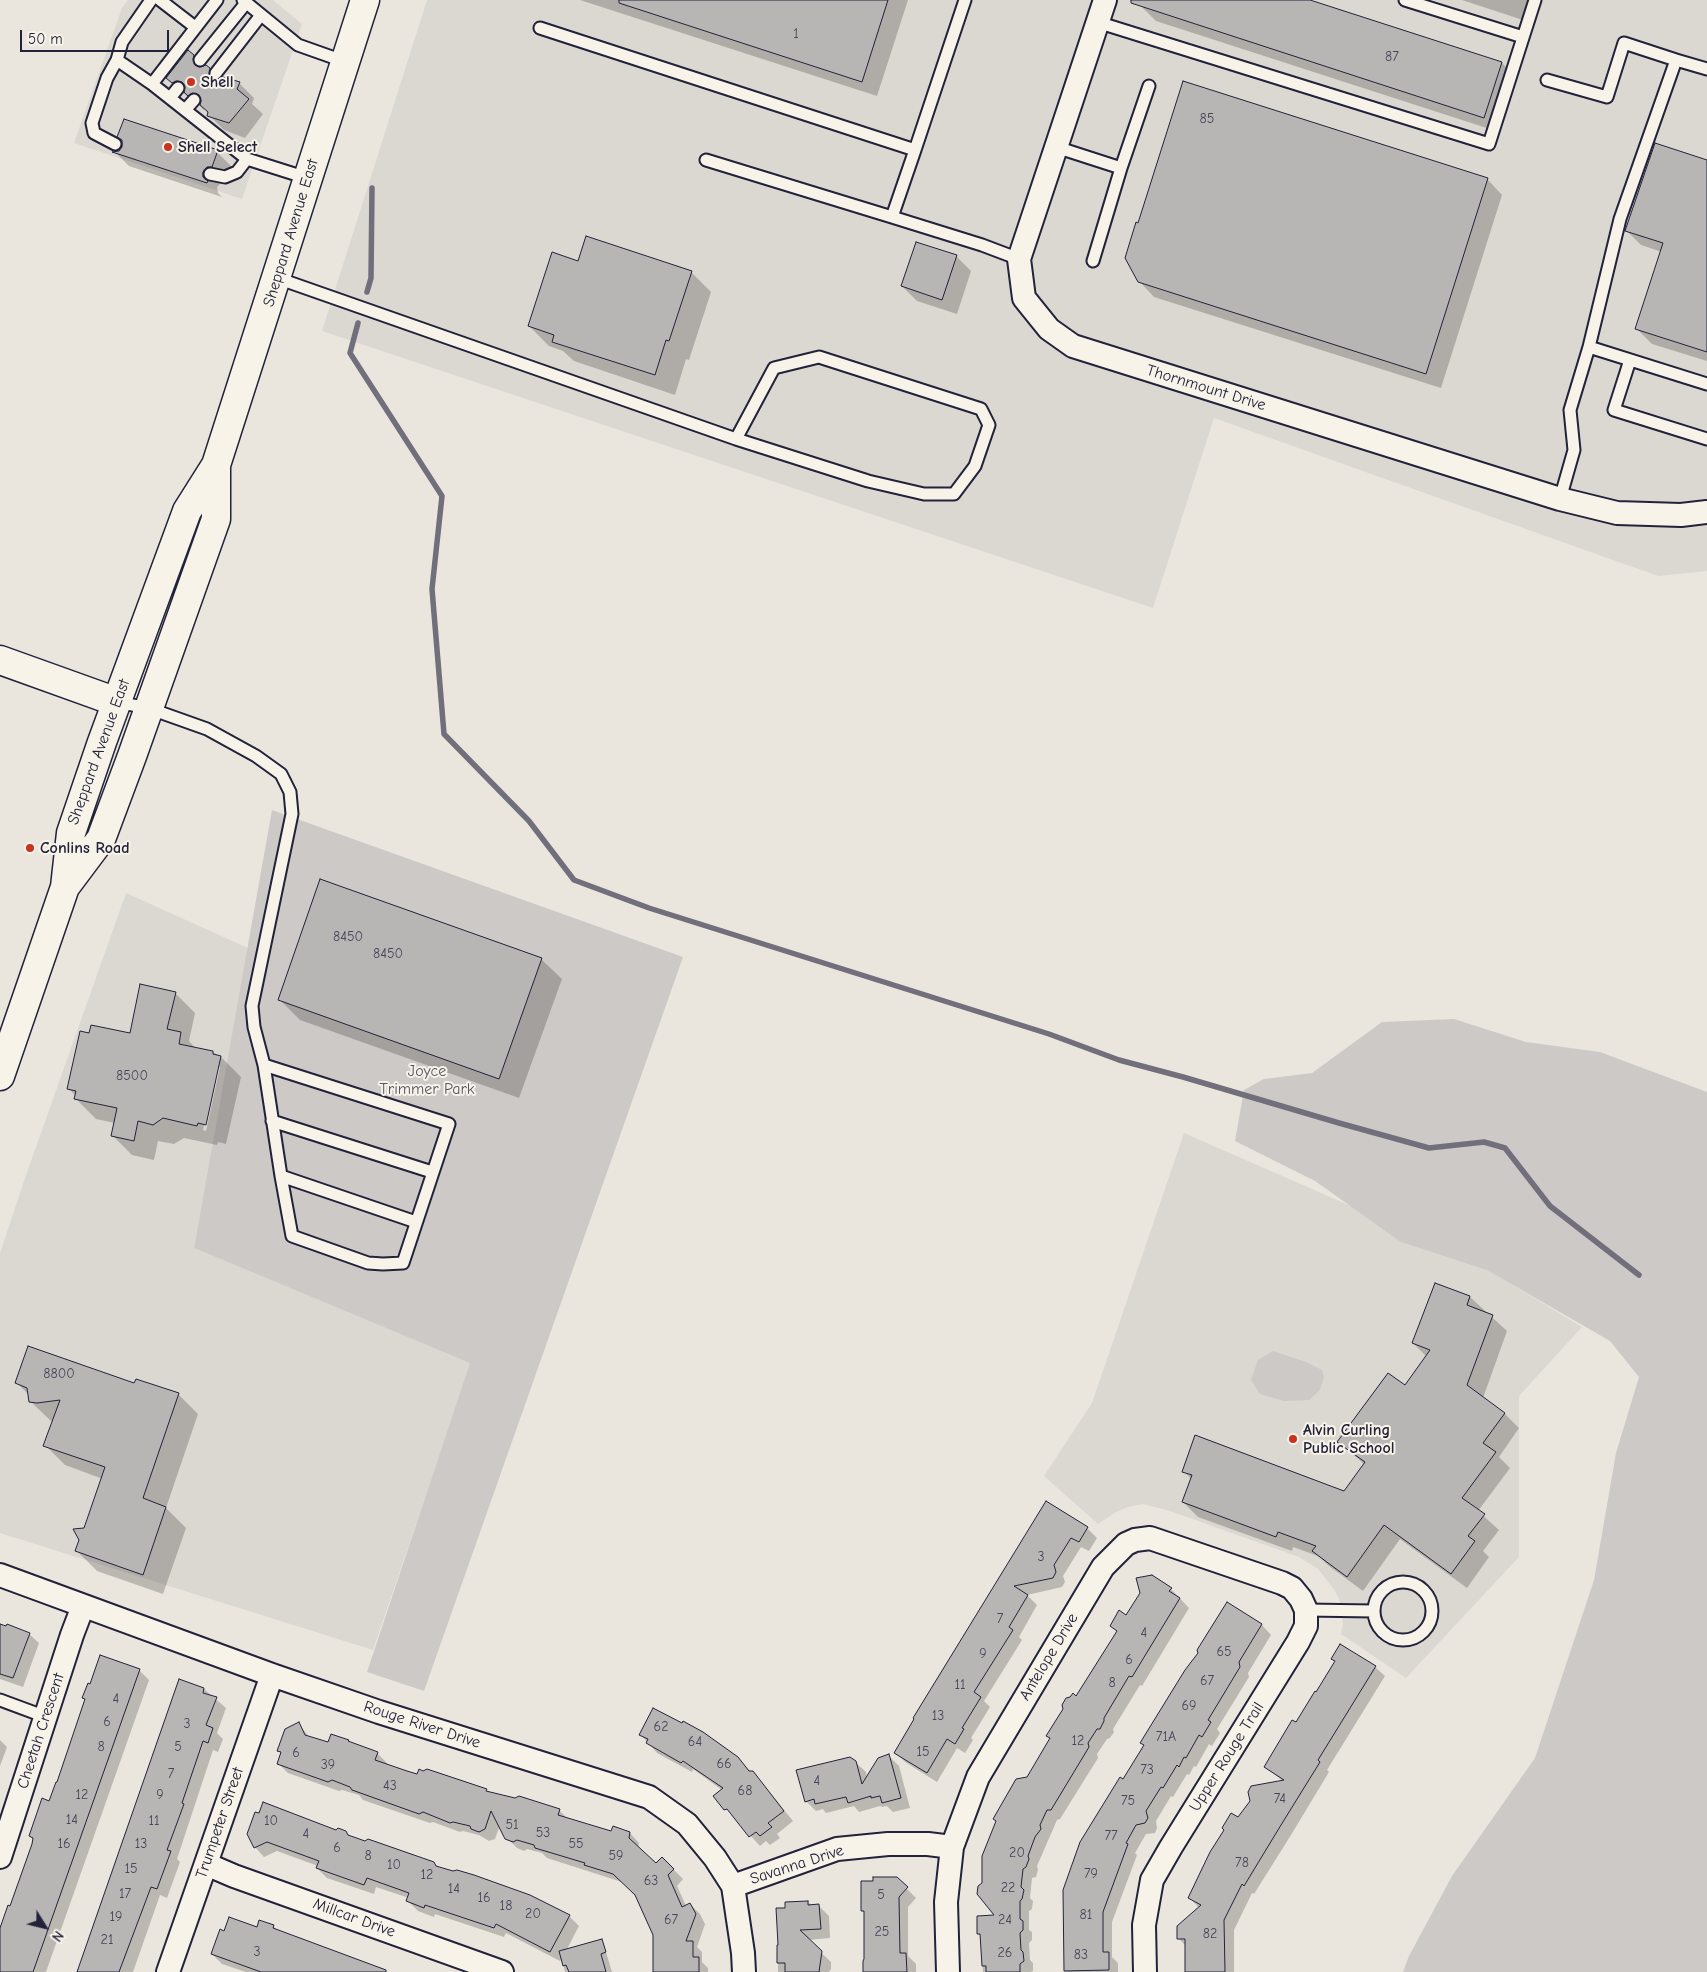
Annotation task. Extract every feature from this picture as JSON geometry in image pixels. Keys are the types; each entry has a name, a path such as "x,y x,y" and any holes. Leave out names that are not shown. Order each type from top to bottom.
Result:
{"main road":[{"name":"Sheppard Avenue East","path":"0,1076 65,887 70,833 187,511 216,465 365,0"},
{"name":"Sheppard Avenue East","path":"65,887 101,839 216,520 216,465"},
{"path":"0,660 117,702"}],"street":[{"name":"Thornmount Drive","path":"1104,0 1020,259 1024,298 1049,329 1072,346 1560,499 1618,514 1681,515 1707,512"},
{"name":"Antelope Drive","path":"948,1972 946,1902 952,1847 978,1777 1103,1567 1126,1544 1135,1540 1150,1538 1282,1583 1292,1588 1301,1599 1306,1610"},
{"name":"Rouge River Drive","path":"0,1575 272,1675 379,1712 649,1797 687,1824 715,1858 733,1886 744,1972"},
{"name":"Cheetah Crescent","path":"0,1857 72,1635 84,1606"},
{"name":"Upper Rouge Trail","path":"1145,1972 1144,1925 1152,1880 1298,1642 1306,1626 1306,1610"},
{"name":"Trumpeter Street","path":"168,1972 272,1675"},
{"name":"Savanna Drive","path":"733,1886 837,1849 888,1844 928,1844 952,1847"},
{"name":"Millcar Drive","path":"206,1864 502,1972"}],"lane":[{"path":"115,144 94,133 92,123 107,78 117,60 122,42 151,0"},
{"path":"160,0 196,27"},
{"path":"152,84 217,0"},
{"path":"892,217 965,0"},
{"path":"1405,0 1523,37"},
{"path":"1097,22 1489,144 1536,0"},
{"path":"200,60 245,2 298,45 346,62"},
{"path":"216,73 262,15"},
{"path":"540,28 915,150"},
{"path":"1547,80 1607,97 1624,43 1707,69"},
{"path":"117,60 152,84 247,159 308,178"},
{"path":"1560,499 1574,450 1570,410 1589,347 1620,219 1676,60"},
{"path":"1093,261 1121,168 1149,86"},
{"path":"170,98 178,88"},
{"path":"185,110 194,100"},
{"path":"1056,147 1121,168"},
{"path":"210,174 225,177 237,172 247,159"},
{"path":"706,160 982,245 1020,259"},
{"path":"277,278 736,439 868,481 924,494 954,494 975,466 989,425 981,409 819,357 774,368 736,439"},
{"path":"1589,347 1707,384"},
{"path":"1630,360 1614,410 1707,439"},
{"path":"117,702 148,708 208,729 256,756 281,774 290,792 292,814 252,1006 254,1027 264,1065 280,1176 292,1236 368,1263 403,1263 449,1124 264,1065"},
{"path":"272,1121 432,1172"},
{"path":"280,1176 416,1222"},
{"path":"1407,1582 1418,1586 1427,1594 1432,1605 1432,1617 1428,1627 1420,1635 1411,1640 1400,1640 1390,1637 1381,1630 1374,1611 1377,1598 1385,1589 1395,1583 1407,1582"},
{"path":"1306,1610 1374,1611"},
{"path":"0,1700 46,1717"}],"shaded area":[{"path":"128,0 273,0 302,24 242,199 74,143 122,8"},
{"path":"427,0 1707,0 1707,571 1658,576 1214,418 1153,608 322,331"},
{"path":"126,893 248,948 194,1248 471,1363 373,1650 0,1533 0,1253"},
{"name":"Alvin Curling Public School","path":"1184,1133 1465,1256 1582,1327 1519,1396 1519,1557 1406,1678 1341,1634 1343,1624 1339,1599 1335,1591 1318,1569 1299,1557 1170,1511 1143,1504 1116,1512 1098,1524 1044,1476 1092,1403"}],"green space":[{"name":"Joyce Trimmer Park","path":"272,810 683,957 424,1691 367,1672 470,1363 194,1248"},
{"path":"1454,1019 1526,1042 1600,1052 1707,1092 1707,1972 1403,1972 1409,1956 1452,1876 1535,1758 1594,1580 1616,1453 1639,1377 1610,1341 1487,1270 1401,1242 1315,1181 1235,1141 1244,1090 1264,1079 1312,1073 1382,1022"},
{"path":"1273,1351 1306,1362 1322,1370 1324,1377 1320,1390 1309,1400 1284,1401 1260,1394 1251,1380 1258,1360"}],"building":[{"path":"619,0 888,0 862,82 619,3"},
{"path":"1131,0 1310,0 1502,62 1484,118 1131,3"},
{"path":"188,50 194,55 195,65 199,67 206,65 210,68 209,75 212,79 218,80 223,77 240,82 237,89 249,99 229,123 207,116 208,112 200,105 199,95 192,93 188,96 184,92 185,86 182,82 176,81 172,83 166,78"},
{"path":"1183,81 1488,178 1426,374 1138,282 1125,258"},
{"path":"124,119 218,150 212,167 207,167 203,172 203,177 208,181 207,183 112,152 119,151 122,147 122,140 117,137"},
{"path":"1655,143 1707,160 1707,352 1635,329 1663,243 1625,231"},
{"path":"586,236 692,271 669,341 666,340 655,375 552,342 554,335 528,326 552,252 578,261"},
{"path":"916,242 957,255 942,300 901,286"},
{"path":"320,879 542,958 499,1079 278,1000"},
{"path":"140,984 176,992 167,1029 181,1032 179,1044 213,1051 213,1054 221,1056 206,1125 198,1123 197,1126 163,1118 153,1125 138,1121 134,1141 111,1136 117,1108 74,1099 76,1091 67,1089 80,1031 89,1033 91,1025 130,1033"},
{"path":"1435,1283 1470,1296 1467,1305 1493,1315 1467,1385 1505,1413 1483,1443 1496,1452 1462,1498 1485,1514 1468,1536 1475,1541 1451,1574 1384,1525 1347,1577 1312,1551 1316,1546 1278,1532 1276,1537 1182,1502 1192,1475 1182,1472 1195,1435 1344,1491 1365,1462 1337,1442 1388,1373 1405,1385 1430,1350 1412,1343"},
{"path":"28,1346 134,1383 136,1379 179,1393 143,1498 166,1507 143,1575 75,1551 79,1540 73,1529 84,1528 105,1467 43,1446 60,1400 37,1403 29,1402 27,1388 15,1383"},
{"path":"1046,1501 1088,1527 1079,1542 1071,1538 1054,1565 1056,1572 1053,1578 1014,1586 1028,1595 1009,1627 1013,1630 974,1692 981,1697 962,1728 964,1729 955,1744 947,1739 927,1773 894,1753 913,1718"},
{"path":"1152,1575 1172,1588 1169,1591 1180,1598 1132,1677 1129,1676 1104,1718 1100,1729 1097,1729 1088,1743 1089,1747 1051,1810 1047,1810 1040,1825 1041,1829 1035,1837 1026,1867 1023,1869 1021,1887 1024,1890 1020,1901 1020,1919 1023,1921 1023,1930 1020,1933 1024,1961 1020,1964 1020,1972 986,1972 986,1966 982,1966 980,1934 977,1934 977,1916 994,1915 977,1894 978,1886 982,1883 982,1856 996,1821 993,1819 1016,1779 1027,1777 1050,1738 1046,1736 1063,1709 1062,1705 1066,1698 1070,1697 1073,1693 1076,1696 1117,1631 1110,1626 1119,1610 1126,1615 1140,1593 1136,1578"},
{"path":"1227,1602 1262,1624 1239,1662 1240,1667 1208,1720 1211,1722 1202,1737 1199,1735 1186,1758 1184,1757 1179,1767 1177,1765 1163,1788 1161,1787 1146,1811 1148,1818 1145,1823 1136,1825 1126,1843 1128,1844 1103,1912 1103,1952 1109,1952 1109,1970 1064,1971 1063,1890 1080,1842 1120,1777 1123,1779 1144,1745 1140,1743 1185,1670 1198,1653 1197,1650"},
{"path":"0,1624 6,1626 7,1624 30,1633 13,1678 0,1674"},
{"path":"1340,1644 1376,1666 1244,1886 1242,1884 1224,1920 1225,1972 1185,1972 1185,1939 1177,1939 1177,1926 1201,1905 1188,1898 1231,1813 1238,1817 1250,1801 1248,1792 1251,1786 1284,1780 1264,1767 1292,1720 1296,1722 1316,1692 1335,1661 1331,1659"},
{"path":"100,1655 140,1669 33,1972 0,1972 0,1928 8,1905 10,1906 32,1844 33,1838 29,1836 42,1798 49,1801 57,1782 85,1699 82,1698 88,1683 90,1684"},
{"path":"179,1679 204,1688 203,1693 217,1697 206,1725 213,1728 208,1743 203,1741 182,1803 184,1804 167,1850 171,1851 157,1889 151,1887 119,1972 77,1972"},
{"path":"653,1708 703,1732 738,1757 749,1771 753,1771 784,1811 768,1823 772,1827 760,1836 756,1832 749,1837 727,1809 724,1810 713,1796 723,1788 683,1761 681,1763 646,1743 648,1739 639,1735"},
{"path":"299,1722 305,1735 328,1742 331,1734 349,1740 378,1752 375,1760 407,1771 417,1774 419,1769 423,1771 427,1769 487,1789 486,1791 515,1798 519,1796 560,1809 558,1815 611,1831 613,1826 630,1832 629,1838 656,1863 662,1857 674,1869 668,1875 682,1907 690,1903 696,1914 686,1941 693,1941 693,1957 699,1957 699,1972 653,1972 653,1935 635,1895 613,1874 584,1865 585,1863 535,1848 534,1845 505,1839 491,1811 485,1829 479,1832 471,1829 470,1826 450,1823 423,1812 419,1814 352,1790 350,1787 332,1780 328,1782 277,1764 281,1752 277,1751 285,1729"},
{"path":"889,1754 901,1798 882,1803 880,1796 871,1798 871,1796 848,1803 846,1797 815,1804 814,1799 805,1802 796,1770 850,1757 856,1761 862,1784 878,1758"},
{"path":"263,1802 336,1830 338,1828 346,1831 348,1835 365,1841 368,1839 434,1862 436,1866 474,1875 530,1895 570,1915 550,1952 496,1924 494,1928 425,1905 424,1908 406,1901 409,1893 367,1878 364,1885 316,1868 319,1861 267,1842 254,1848 247,1834 255,1812 259,1813"},
{"path":"873,1877 897,1877 908,1887 899,1897 900,1953 906,1953 907,1972 863,1972 864,1911 861,1911 861,1881 873,1881"},
{"path":"808,1901 808,1905 819,1904 821,1929 800,1930 822,1951 819,1972 785,1972 785,1963 777,1963 776,1908 785,1908 785,1902"},
{"path":"229,1917 257,1927 259,1920 274,1925 273,1928 386,1970 386,1972 261,1972 211,1954 220,1929 224,1931"},
{"path":"602,1939 606,1952 601,1954 606,1972 569,1972 566,1965 563,1966 559,1951"}],"waterway":[{"path":"367,292 371,278 372,188"},
{"path":"358,323 350,353 442,496 432,589 444,734 529,821 574,880 649,908 1049,1034 1119,1060 1429,1148 1484,1142 1505,1148 1550,1206 1639,1275"}],"place":[{"name":"Shell","path":"191,82"},
{"name":"Shell Select","path":"168,147"},
{"name":"Conlins Road","path":"30,848"},
{"name":"Alvin Curling Public School","path":"1293,1439"}]}
